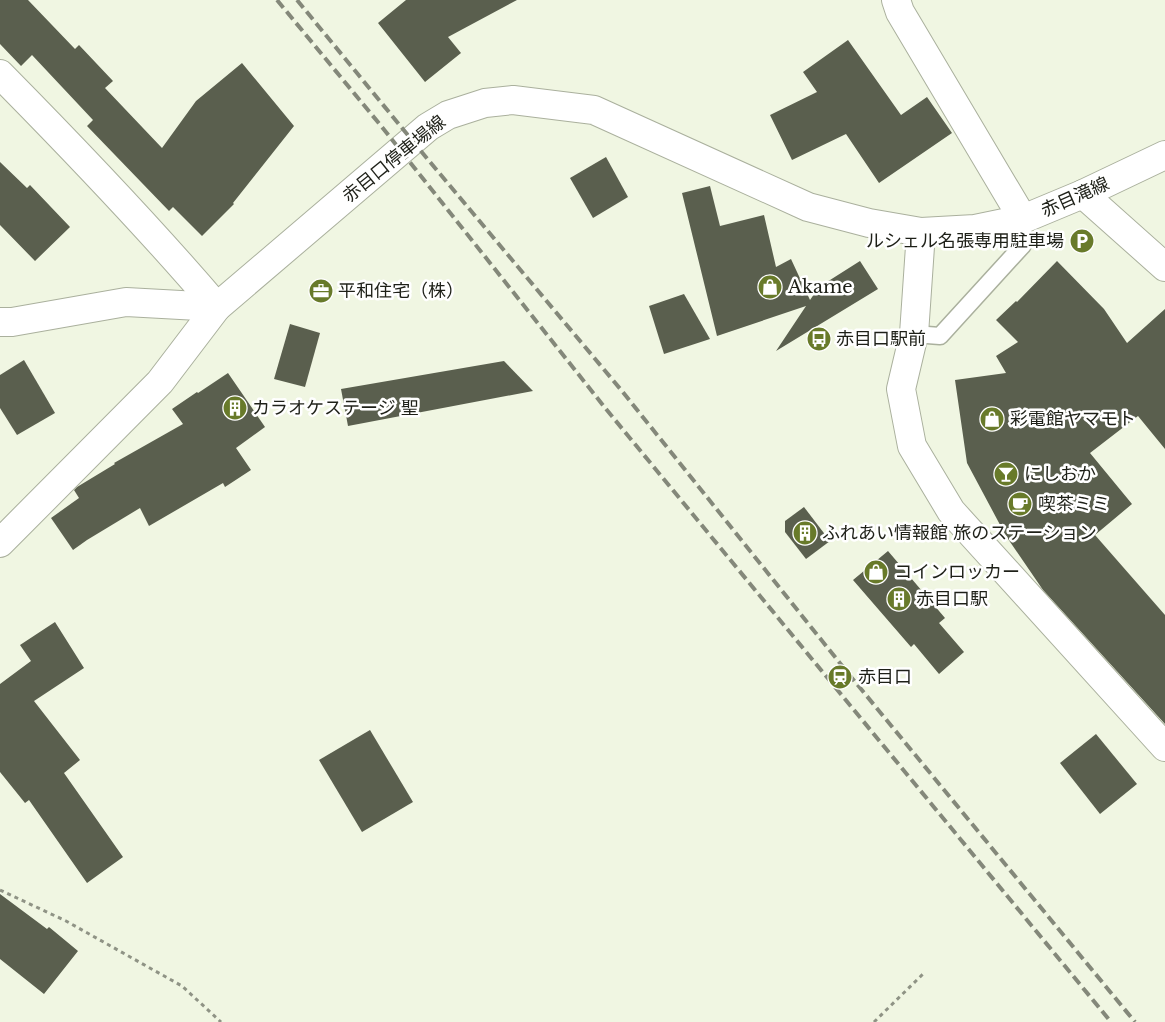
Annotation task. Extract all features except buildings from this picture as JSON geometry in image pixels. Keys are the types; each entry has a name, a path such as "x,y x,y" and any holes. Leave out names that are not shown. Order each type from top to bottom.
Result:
{"street":[{"path":"896,0 900,12 1024,219"},
{"path":"0,74 92,168 173,255 217,307"},
{"name":"赤目口停車場線","path":"0,543 160,382 217,307 428,127 448,115 485,103 513,100 594,110 808,207 869,223 921,232"},
{"name":"赤目滝線","path":"921,232 975,229 1024,219 1084,194 1165,155"},
{"path":"1084,194 1165,267"},
{"path":"921,232 914,334 900,389 912,446 951,511 1165,747"},
{"path":"0,322 12,322 126,302 217,307"}],"lane":[{"path":"914,334 940,336 1023,245 1024,219"}],"path":[{"path":"0,890 66,920 182,986 221,1022"},
{"path":"874,1022 924,973"}],"railway":[{"path":"277,0 382,127 606,409 1111,1022"},
{"path":"297,0 622,391 847,672 1135,1022"}],"place":[{"name":"ルシェル名張専用駐車場","path":"1082,241"},
{"name":"Akame","path":"770,287"},
{"name":"平和住宅（株）","path":"321,291"},
{"name":"赤目口駅前","path":"819,339"},
{"name":"カラオケステージ 聖","path":"235,408"},
{"name":"彩電館ヤマモト","path":"992,419"},
{"name":"にしおか","path":"1006,474"},
{"name":"喫茶ミミ","path":"1020,504"},
{"name":"ふれあい情報館 旅のステーション","path":"805,533"},
{"name":"コインロッカー","path":"876,572"},
{"name":"赤目口駅","path":"899,599"},
{"name":"赤目口","path":"840,677"}]}
